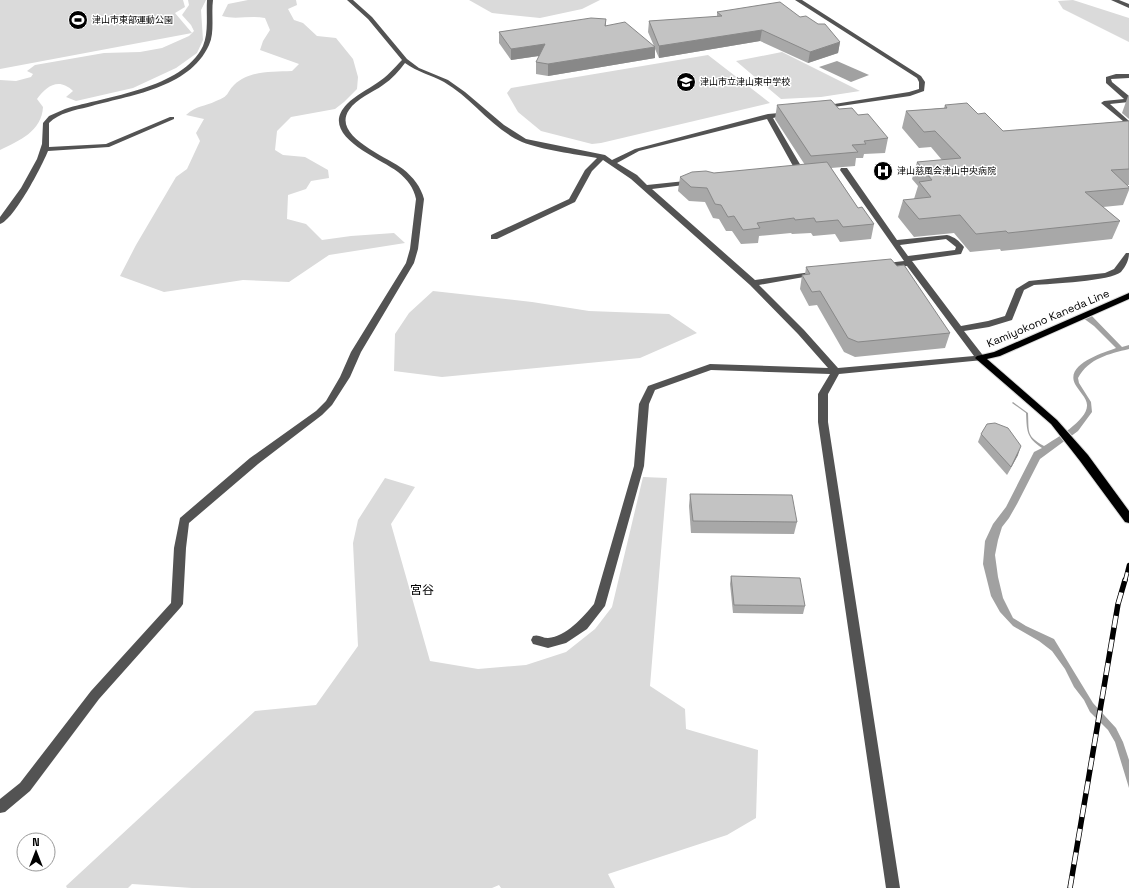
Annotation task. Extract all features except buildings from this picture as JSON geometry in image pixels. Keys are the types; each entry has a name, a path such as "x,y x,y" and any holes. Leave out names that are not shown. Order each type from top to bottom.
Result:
{"main road":[{"name":"Kamiyokono Kaneda Line","path":"980,358 997,354 1129,296"},
{"name":"Kamiyokono Kaneda Line","path":"980,358 1054,422 1084,458 1129,519"}],"street":[{"path":"0,222 14,207 40,160 45,149 46,123 55,115 84,105 147,88 168,80 190,68 201,56 207,40 210,0"},
{"path":"350,0 370,18 405,60 417,69 446,81 463,93 502,126 524,140 602,157 647,187 753,283 836,370"},
{"path":"798,0 918,78 922,82 923,86 922,90 910,94 813,109"},
{"path":"1114,0 1129,6"},
{"path":"0,807 25,787 95,695 177,604 180,548 184,520 254,461 319,413 329,403 345,377 356,352 410,263 414,249 420,199 419,192 400,170 348,136 341,122 343,112 350,104 388,78 405,60"},
{"path":"1129,76 1116,76 1108,78 1109,83 1129,100"},
{"path":"1129,100 1104,103 1129,124"},
{"path":"612,163 637,150 768,116 797,111"},
{"path":"768,116 797,166 796,171 783,172"},
{"path":"45,149 107,146 172,118"},
{"path":"494,237 572,200 589,170 602,157"},
{"path":"844,170 908,261 980,358"},
{"path":"647,187 700,181"},
{"path":"872,267 958,252 960,247 948,237 895,243"},
{"path":"958,329 989,324 1009,318 1020,289 1032,283 1107,275 1117,271 1129,255"},
{"path":"753,283 821,272"},
{"path":"537,640 548,643 562,639 583,626 599,606 639,466 644,404 651,388 710,367 836,370 980,358"},
{"path":"836,370 823,394 823,422 893,888"}],"shaded area":[{"path":"0,0 183,0 185,7 175,13 192,33 0,69"},
{"path":"188,0 206,0 201,10 203,40 197,53 176,68 133,88 76,101 66,97 73,91 68,87 58,84 53,85 44,90 37,99 43,107 39,123 22,139 0,150 0,80 16,81 31,77 33,74 27,71 35,65 104,53 140,52 162,48 189,36 194,31 182,15 189,5"},
{"path":"248,0 296,0 297,5 288,9 294,20 303,23 317,36 336,38 353,59 358,77 357,89 335,109 291,117 277,131 275,150 283,155 305,157 328,170 329,178 311,181 306,189 288,195 287,219 306,224 322,240 394,233 405,243 329,255 289,282 243,280 164,292 120,276 136,245 176,177 187,169 200,141 196,133 204,119 186,115 197,108 224,98 240,80 254,74 292,71 299,64 260,50 263,41 270,30 265,18 233,18 222,16 228,4"},
{"path":"469,0 600,0 582,9 540,18 492,13"},
{"path":"1073,0 1129,18 1129,42 1063,9 1058,1"},
{"path":"782,52 860,91 821,97 781,99 736,61"},
{"path":"708,55 770,103 592,144 541,131 518,112 507,93 511,88"},
{"path":"837,61 869,75 851,82 819,67"},
{"path":"433,291 532,302 589,311 669,314 697,333 640,358 442,377 394,371 395,334 409,313"},
{"path":"1089,313 1122,347 1129,345 1129,349 1107,355 1094,361 1078,378 1079,383 1091,402 1092,412 1078,431 1040,459 1017,504 1002,527 995,555 1003,598 1013,618 1054,639 1093,703 1116,728 1123,742 1129,760 1129,788 1115,742 1108,730 1090,712 1084,700 1074,687 1065,669 1052,651 1039,641 1013,626 1000,612 991,596 983,564 985,541 993,524 1006,507 1034,452 1042,448 1030,437 1028,433 1026,413 1012,403 1013,402 1028,413 1028,425 1031,436 1044,446 1077,423 1086,411 1087,402 1075,384 1073,377 1075,371 1087,360 1116,348 1094,326 1079,315"},
{"path":"643,477 667,478 650,686 685,709 686,729 758,750 756,818 727,835 608,874 615,888 501,888 499,885 492,888 192,888 132,884 128,888 67,888 66,886 255,711 316,705 358,646 353,543 358,520 385,478 415,487 391,524 430,661 478,669 526,665 566,652 595,629 612,607"}],"railway":[{"path":"1125,581 1129,565"},
{"path":"1070,888 1118,604 1125,580"}],"place":[{"name":"津山市東部運動公園","path":"78,20"},
{"name":"津山市立津山東中学校","path":"686,82"},
{"name":"津山慈風会津山中央病院","path":"883,171"}],"district":[{"name":"宮谷","path":"422,590"}]}
